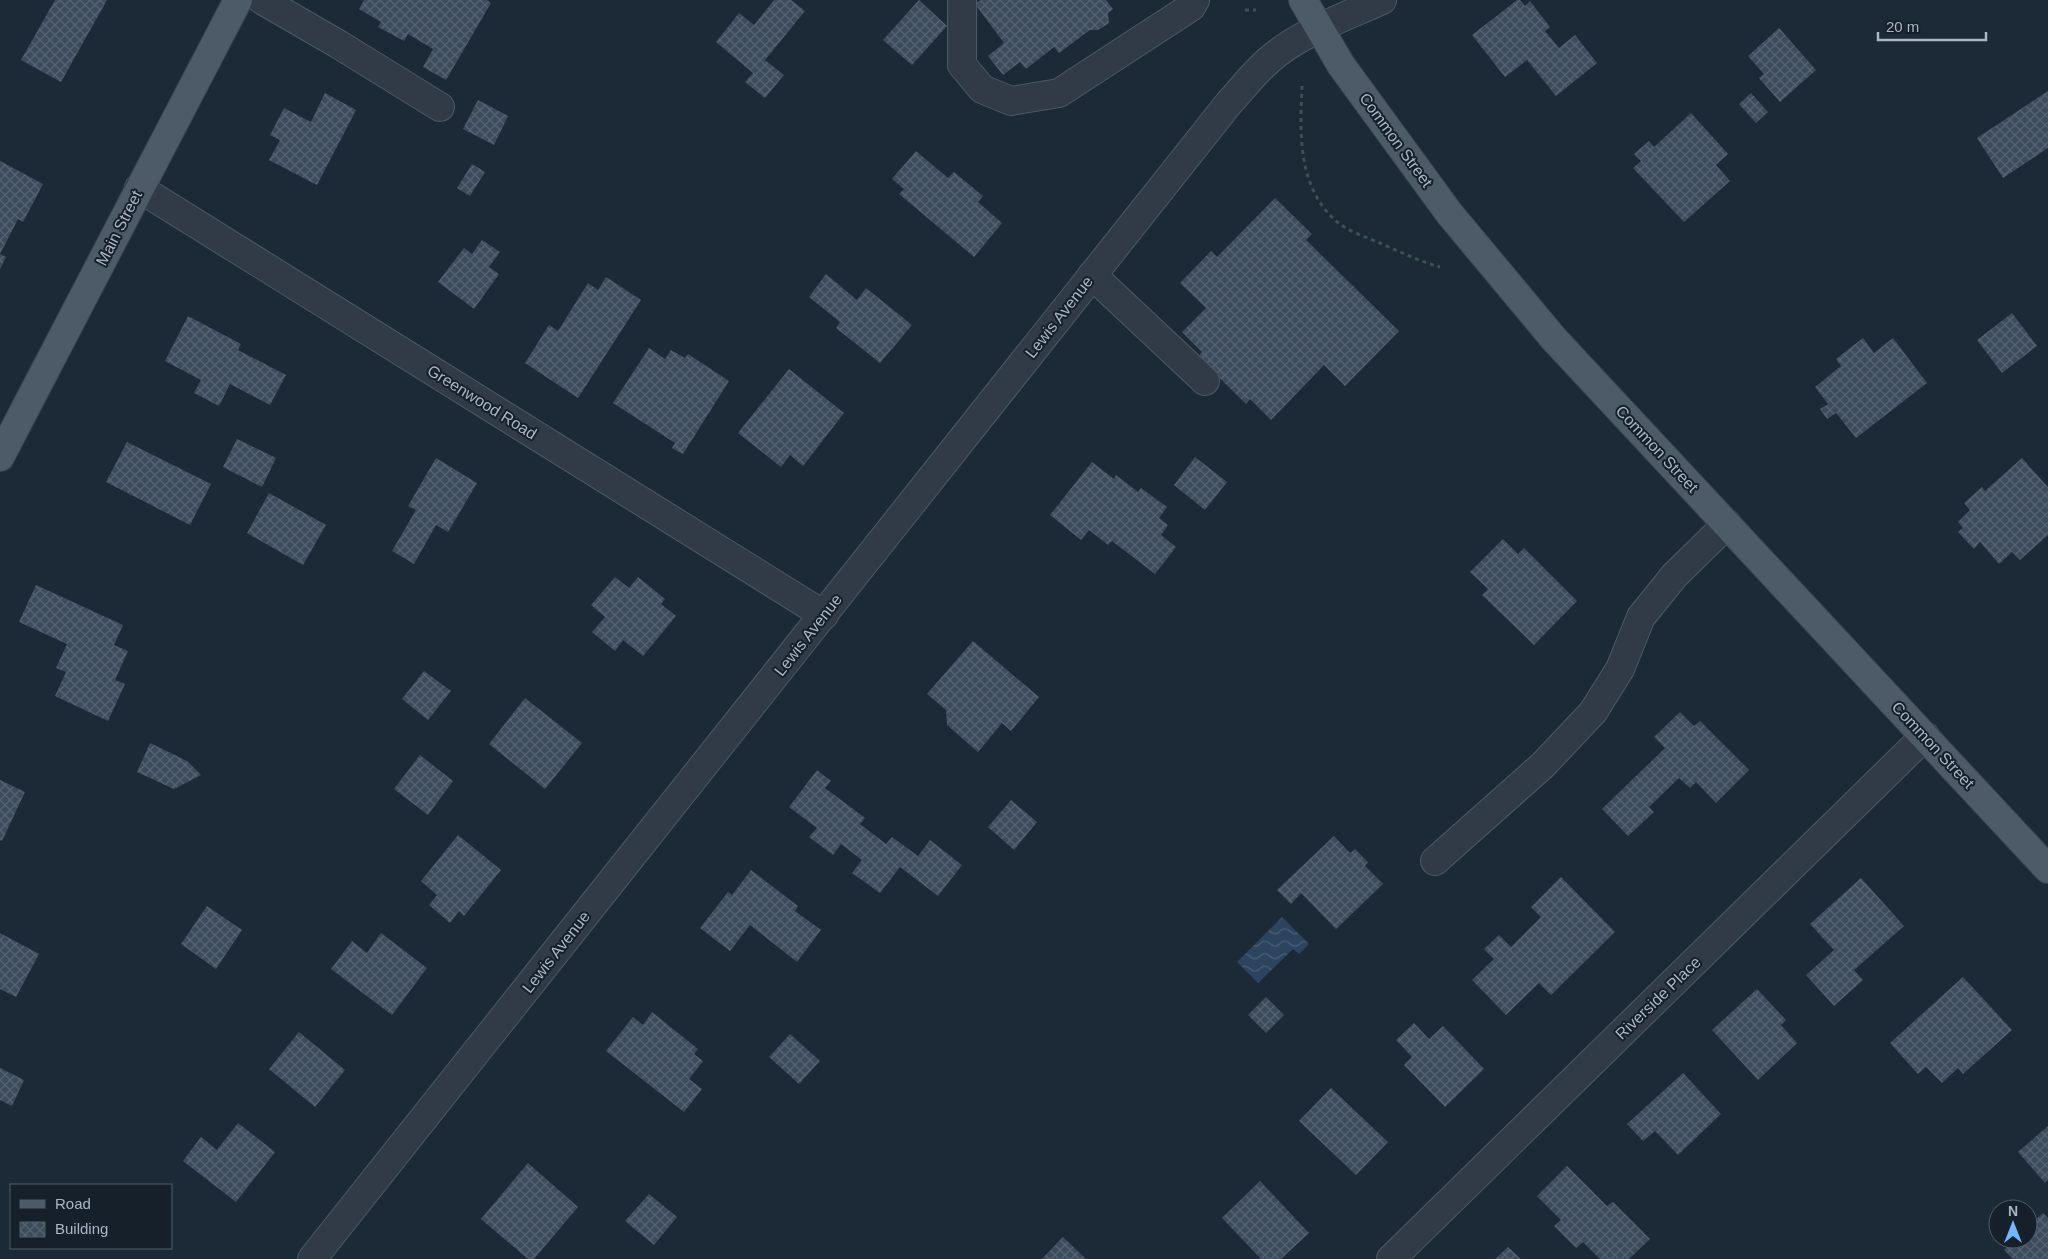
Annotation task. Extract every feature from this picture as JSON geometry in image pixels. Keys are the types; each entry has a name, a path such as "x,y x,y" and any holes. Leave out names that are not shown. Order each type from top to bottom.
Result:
{"main road":[{"name":"Main Street","path":"0,457 238,0"},
{"name":"Common Street","path":"1302,0 1341,65 1449,213 1554,339 2048,869"}],"street":[{"path":"262,0 440,107"},
{"path":"962,0 962,65 982,89 1011,101 1059,93 1190,7 1195,0"},
{"name":"Lewis Avenue","path":"312,1259 1229,103 1261,68 1281,50 1320,28 1382,0"},
{"name":"Greenwood Road","path":"139,188 824,615"},
{"path":"1092,275 1205,381"},
{"path":"1435,860 1543,765 1593,712 1620,669 1641,617 1674,576 1727,524"},
{"name":"Riverside Place","path":"1391,1259 1925,736"}],"path":[{"path":"1245,10 1256,10"},
{"path":"1302,86 1301,139 1304,165 1311,187 1321,205 1337,222 1353,231 1418,261 1440,267"}],"water":[{"path":"1282,917 1309,944 1299,954 1293,949 1258,983 1237,962"}],"building":[{"path":"55,0 107,0 61,82 21,60"},
{"path":"364,0 487,0 491,3 446,80 423,67 433,49 408,34 404,41 378,27 381,22 359,9"},
{"path":"774,0 791,0 805,11 765,60 784,75 765,98 745,82 753,73 716,42 739,13 754,25"},
{"path":"919,0 947,26 912,65 883,40"},
{"path":"981,0 1106,0 1113,9 1108,13 1109,23 1098,30 1090,30 1059,53 1054,47 1026,69 1020,62 1003,75 988,56 1004,43 975,4"},
{"path":"1517,0 1520,0 1525,6 1530,1 1550,27 1545,31 1559,48 1575,35 1597,63 1556,96 1527,60 1505,77 1472,35"},
{"path":"1779,28 1816,70 1780,102 1759,78 1764,74 1748,56"},
{"path":"2048,91 2048,148 2003,178 1977,138"},
{"path":"325,93 356,110 317,185 269,160 280,140 270,135 284,108 311,122"},
{"path":"1751,93 1768,112 1756,123 1739,104"},
{"path":"478,100 508,116 494,145 463,129"},
{"path":"1691,113 1728,154 1716,165 1730,181 1684,222 1633,168 1641,161 1634,154 1649,141 1654,147"},
{"path":"916,151 948,178 954,172 983,196 978,202 1002,223 974,257 899,194 904,189 892,179"},
{"path":"0,161 43,184 23,222 18,219 0,254"},
{"path":"472,164 485,172 470,196 457,188"},
{"path":"1275,198 1312,234 1306,240 1399,331 1345,386 1324,365 1271,420 1250,399 1246,404 1198,357 1202,352 1182,332 1206,308 1180,283 1211,251 1217,257"},
{"path":"482,240 500,252 489,267 499,274 474,309 438,282 464,248 472,254"},
{"path":"0,254 6,257 0,269"},
{"path":"826,274 857,300 866,288 912,325 880,363 836,328 840,322 809,297"},
{"path":"606,277 641,300 578,398 525,363 549,325 558,331 588,283 598,290"},
{"path":"2012,313 2037,346 2002,373 1977,340"},
{"path":"188,316 241,344 238,350 286,375 270,405 230,384 219,406 194,393 201,380 165,361"},
{"path":"1863,338 1874,353 1893,338 1927,383 1856,438 1836,413 1827,419 1820,409 1828,404 1815,387 1841,366 1836,359"},
{"path":"649,348 665,359 671,350 685,358 688,354 729,381 683,454 672,448 675,443 613,403"},
{"path":"789,369 844,413 803,466 790,455 781,467 738,433"},
{"path":"237,439 276,458 262,487 223,467"},
{"path":"127,442 211,484 190,525 106,482"},
{"path":"1195,457 1227,482 1205,510 1174,485"},
{"path":"436,458 477,483 448,532 436,525 414,564 392,551 416,510 408,506"},
{"path":"2022,458 2048,487 2048,535 2020,560 2012,552 1999,564 1980,542 1974,549 1958,532 1963,528 1958,522 1970,510 1964,503 1982,487 1985,491"},
{"path":"1092,462 1114,479 1116,475 1138,492 1141,488 1167,507 1159,518 1168,525 1161,535 1176,547 1155,574 1112,541 1108,545 1089,530 1081,540 1050,515"},
{"path":"269,493 326,525 303,565 247,533"},
{"path":"1503,539 1518,554 1524,548 1577,601 1534,645 1482,595 1488,589 1470,572"},
{"path":"615,577 629,588 638,577 665,599 661,604 676,616 643,656 623,640 615,651 592,632 605,617 591,605"},
{"path":"36,585 123,625 114,645 128,651 115,680 125,684 108,721 55,696 66,672 56,668 67,644 19,622"},
{"path":"973,641 1039,697 1011,731 1002,723 978,752 947,725 946,710 927,694"},
{"path":"424,671 451,691 428,720 402,699"},
{"path":"525,698 582,743 545,789 489,744"},
{"path":"1680,712 1694,726 1700,721 1749,770 1716,803 1696,782 1690,788 1679,778 1649,807 1654,812 1628,836 1602,809 1665,748 1654,737"},
{"path":"150,743 187,761 201,775 174,789 137,772"},
{"path":"420,755 453,781 428,815 394,789"},
{"path":"817,770 831,781 825,788 865,818 860,824 886,844 892,837 918,856 930,840 962,865 938,896 900,867 880,893 852,873 862,860 841,844 833,855 809,837 817,828 789,807"},
{"path":"0,780 25,792 2,841 0,840"},
{"path":"1011,800 1037,822 1014,850 988,827"},
{"path":"458,835 501,870 464,916 459,911 450,923 429,905 437,895 421,881"},
{"path":"1334,836 1350,853 1355,849 1368,862 1365,866 1383,884 1336,929 1301,893 1291,904 1277,890"},
{"path":"751,870 798,906 795,911 821,930 797,962 750,925 730,951 700,928 728,892 732,895"},
{"path":"1561,877 1615,932 1551,995 1539,983 1506,1015 1472,980 1494,959 1484,949 1499,935 1511,947 1541,917 1531,907"},
{"path":"1861,878 1904,926 1854,970 1863,980 1834,1006 1806,975 1834,950 1810,924"},
{"path":"207,906 242,930 216,969 181,944"},
{"path":"0,933 39,954 16,997 0,989"},
{"path":"381,933 427,968 392,1015 331,969 352,941 367,953"},
{"path":"1963,977 2012,1030 1963,1074 1958,1068 1942,1083 1926,1067 1918,1074 1890,1043"},
{"path":"1757,989 1786,1020 1781,1025 1797,1043 1758,1080 1712,1030"},
{"path":"1266,997 1284,1015 1266,1033 1248,1015"},
{"path":"652,1012 698,1049 694,1054 703,1061 689,1079 702,1089 684,1112 606,1051 633,1017 643,1025"},
{"path":"1414,1023 1429,1039 1443,1026 1484,1069 1445,1107 1404,1065 1412,1057 1396,1040"},
{"path":"299,1032 345,1070 315,1107 269,1069"},
{"path":"790,1034 820,1061 799,1084 769,1057"},
{"path":"0,1068 24,1080 12,1106 0,1100"},
{"path":"1683,1073 1721,1114 1678,1155 1655,1131 1643,1141 1627,1124"},
{"path":"1331,1088 1388,1142 1356,1175 1299,1121"},
{"path":"238,1123 275,1152 236,1202 183,1161 201,1137 217,1150"},
{"path":"2048,1126 2048,1180 2045,1183 2018,1152"},
{"path":"528,1163 578,1207 534,1259 528,1259 481,1219"},
{"path":"1567,1166 1607,1206 1613,1202 1650,1239 1629,1259 1600,1259 1583,1242 1576,1248 1554,1226 1561,1220 1537,1196"},
{"path":"1260,1181 1309,1233 1281,1259 1261,1259 1222,1218"},
{"path":"649,1194 677,1217 654,1245 625,1221"},
{"path":"2043,1213 2048,1218 2048,1259 2013,1259 2005,1249 2038,1249 2038,1218"},
{"path":"1063,1237 1086,1259 1042,1259"},
{"path":"1508,1247 1521,1259 1495,1259"}]}
